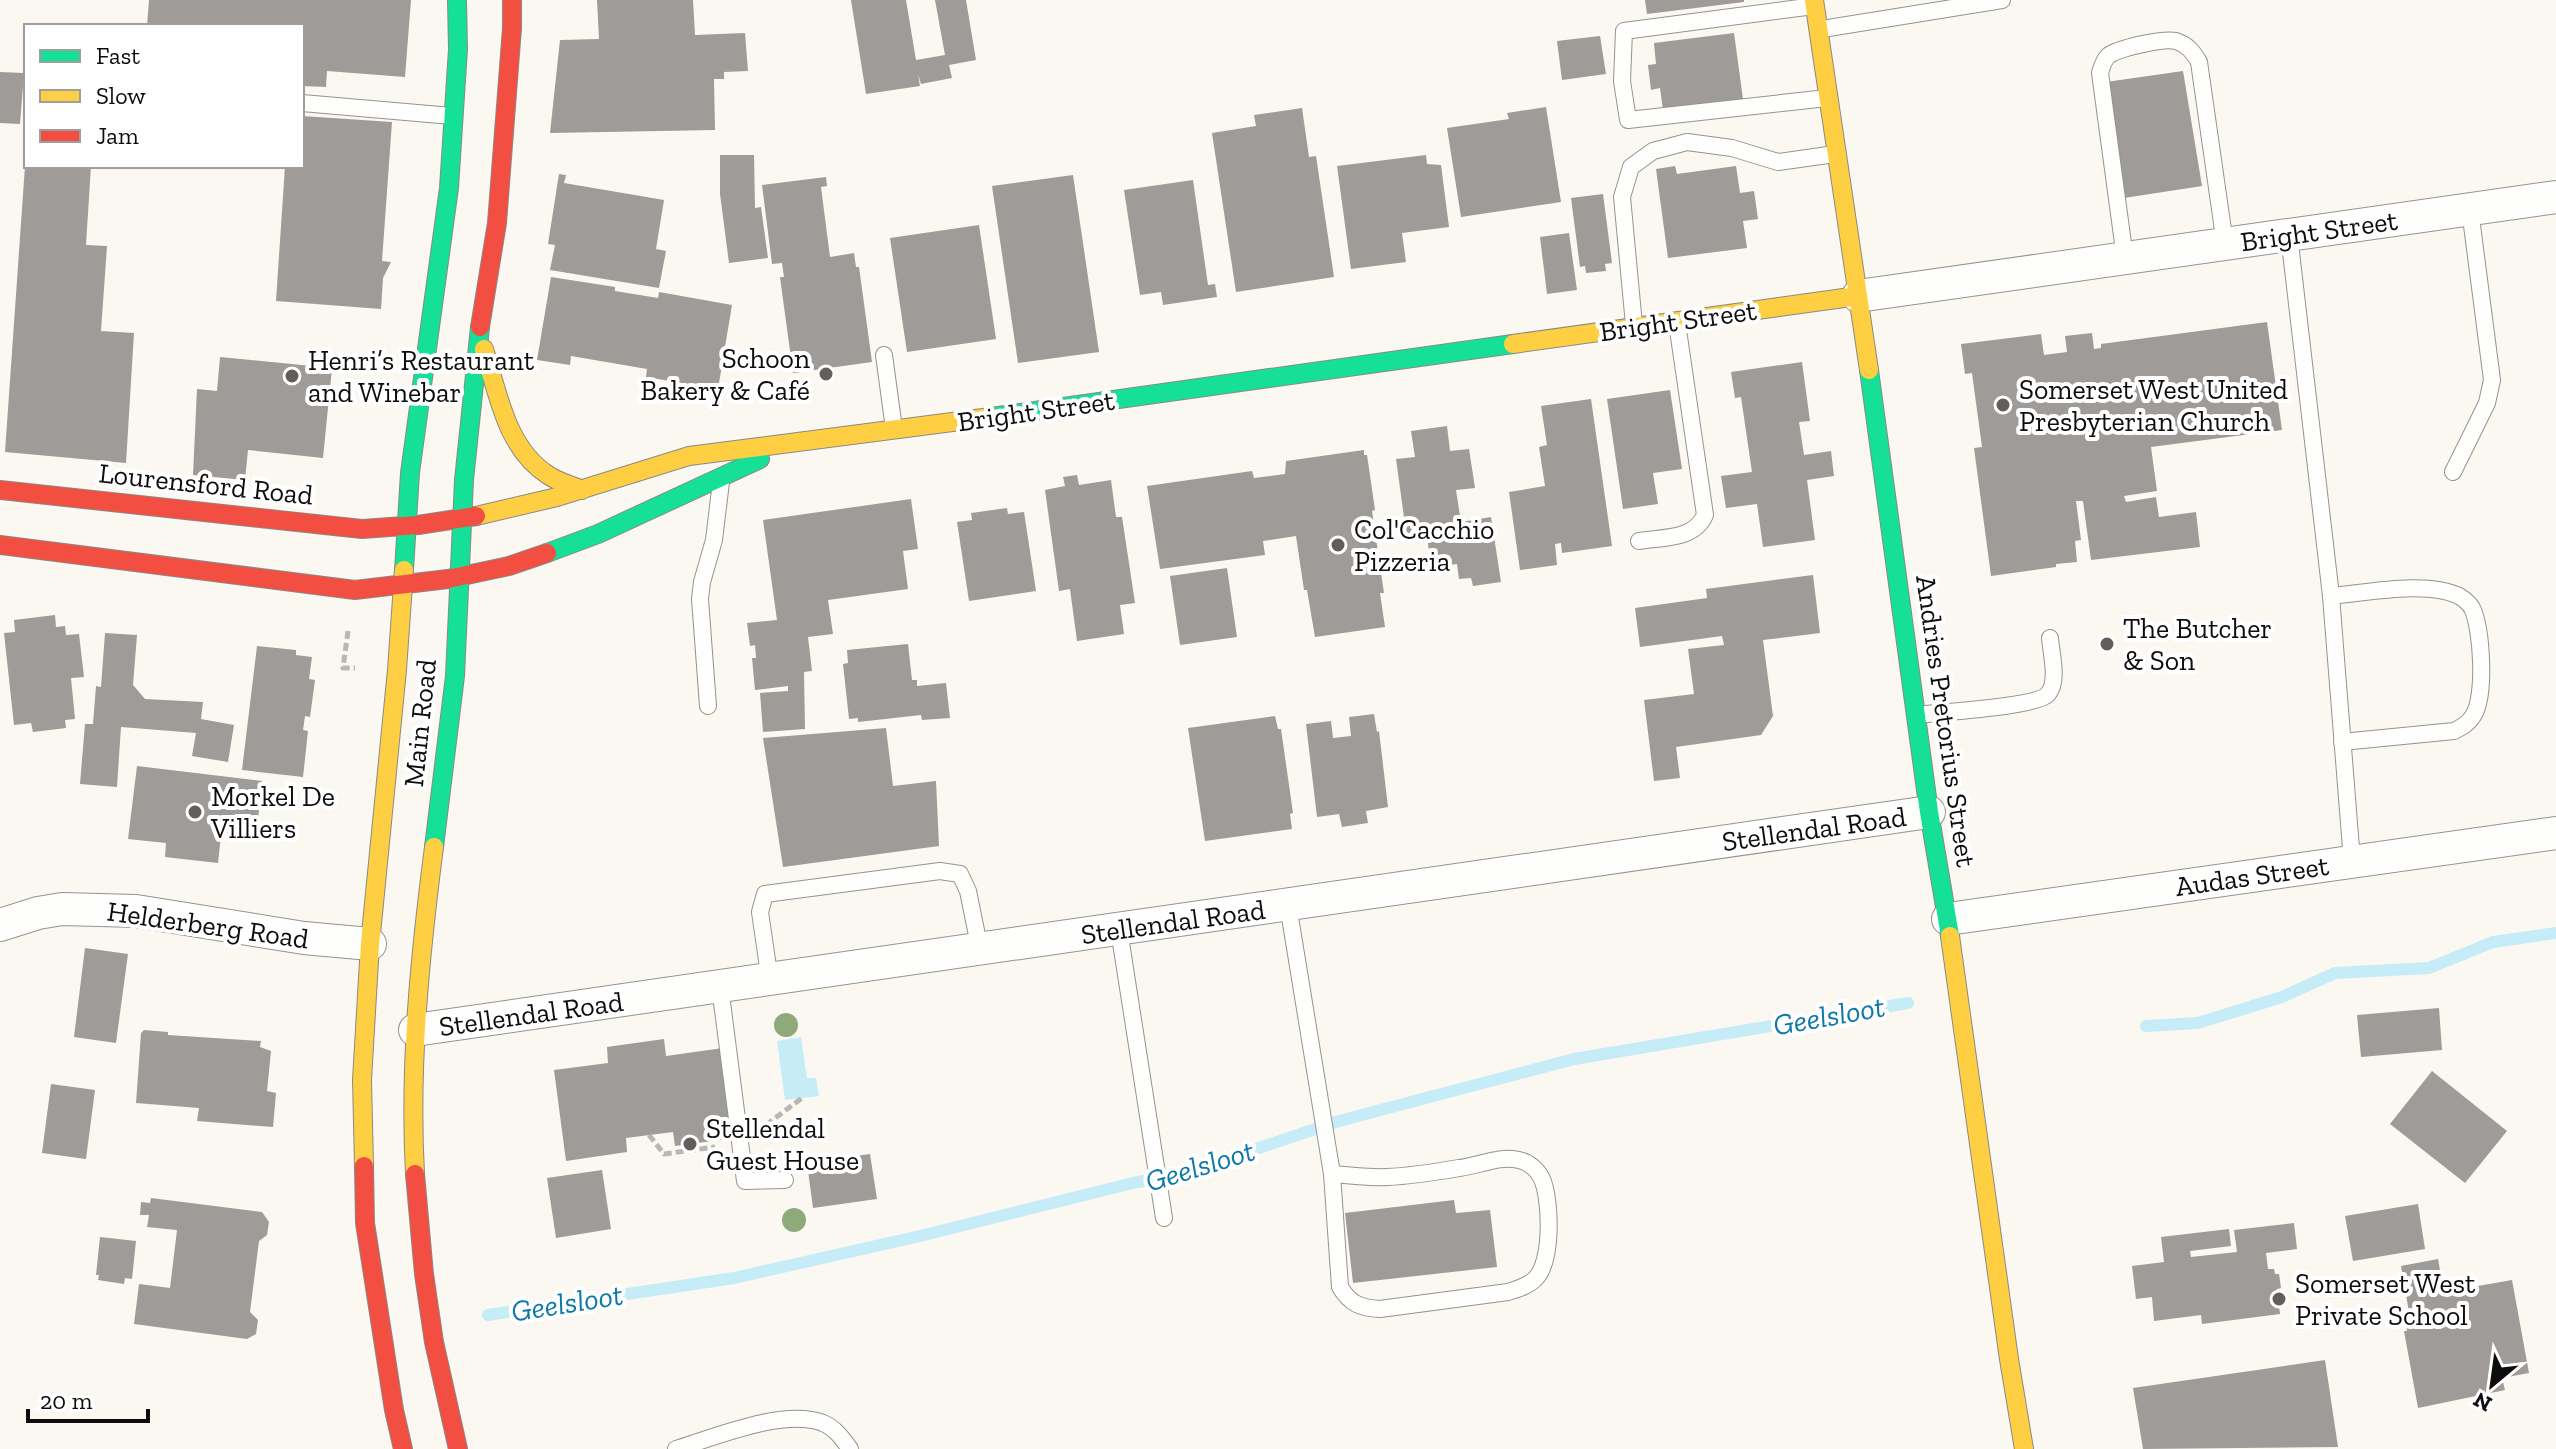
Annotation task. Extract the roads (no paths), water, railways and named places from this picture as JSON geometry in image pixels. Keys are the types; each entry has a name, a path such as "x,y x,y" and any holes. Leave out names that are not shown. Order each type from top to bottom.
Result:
{"street":[{"name":"Main Road","path":"403,1449 391,1396 365,1223 362,1080 370,944 403,588 411,458 449,188 458,49 457,0"},
{"name":"Main Road","path":"458,1449 434,1342 418,1218 413,1130 415,1030 423,931 455,676 461,520 479,331 497,223 512,0"},
{"name":"Andries Pretorius Street","path":"1815,3 1929,812 1948,919 2024,1449"},
{"name":"Bright Street","path":"461,520 582,490 668,461 709,451 894,430 2556,197"},
{"path":"479,331 511,431 528,458 547,474 582,490"},
{"name":"Bright Street","path":"403,588 459,579 576,543 799,443"},
{"name":"Lourensford Road","path":"0,490 362,529 406,528 461,520"},
{"path":"0,545 355,590 403,588"},
{"name":"Stellendal Road","path":"415,1030 1929,812"},
{"name":"Audas Street","path":"1948,919 2556,833"},
{"name":"Helderberg Road","path":"0,925 62,909 136,911 304,938 370,944"}],"lane":[{"path":"1819,30 2002,0"},
{"path":"1815,3 1624,31 1622,81 1628,120 1829,98"},
{"path":"2125,258 2100,73 2102,64 2120,50 2168,40 2187,46 2199,62 2225,244"},
{"path":"304,103 454,116"},
{"path":"1635,327 1622,197 1631,167 1653,151 1687,142 1732,148 1778,162 1837,154"},
{"path":"2453,472 2487,403 2492,380 2470,210"},
{"path":"2289,235 2331,596 2352,861"},
{"path":"1639,541 1691,533 1705,515 1677,321"},
{"path":"884,355 894,430"},
{"path":"708,706 700,599 714,540 721,477"},
{"path":"2331,596 2413,589 2433,589 2460,596 2472,607 2482,672 2480,701 2466,725 2454,731 2342,742"},
{"path":"1916,715 2014,705 2048,695 2053,670 2050,638"},
{"path":"770,981 760,912 765,894 940,871 960,874 968,891 980,950"},
{"path":"1288,905 1332,1174 1340,1287 1354,1304 1366,1309 1380,1309 1508,1292 1525,1287 1537,1278 1543,1266 1548,1243 1547,1194 1540,1176 1532,1166 1520,1160 1505,1159 1463,1168 1387,1177 1332,1174"},
{"path":"1119,930 1164,1218"},
{"path":"720,987 745,1181 785,1180"},
{"path":"676,1449 735,1431 779,1421 805,1419 837,1431 850,1449"}],"water":[{"path":"801,1037 807,1078 816,1078 819,1096 785,1100 777,1041"}],"waterway":[{"path":"2146,1026 2198,1023 2282,997 2335,973 2429,968 2493,942 2556,933"},
{"name":"Geelsloot","path":"488,1315 734,1278 1137,1182 1173,1177 1339,1121 1574,1059 1908,1003"}],"place":[{"name":"Schoon Bakery & Café","path":"826,374"},
{"name":"Henri’s Restaurant and Winebar","path":"292,376"},
{"name":"Somerset West United Presbyterian Church","path":"2003,405"},
{"name":"Col'Cacchio Pizzeria","path":"1338,545"},
{"name":"The Butcher & Son","path":"2107,644"},
{"name":"Morkel De Villiers","path":"195,812"},
{"name":"Stellendal Guest House","path":"690,1144"},
{"name":"Somerset West Private School","path":"2279,1299"}]}
